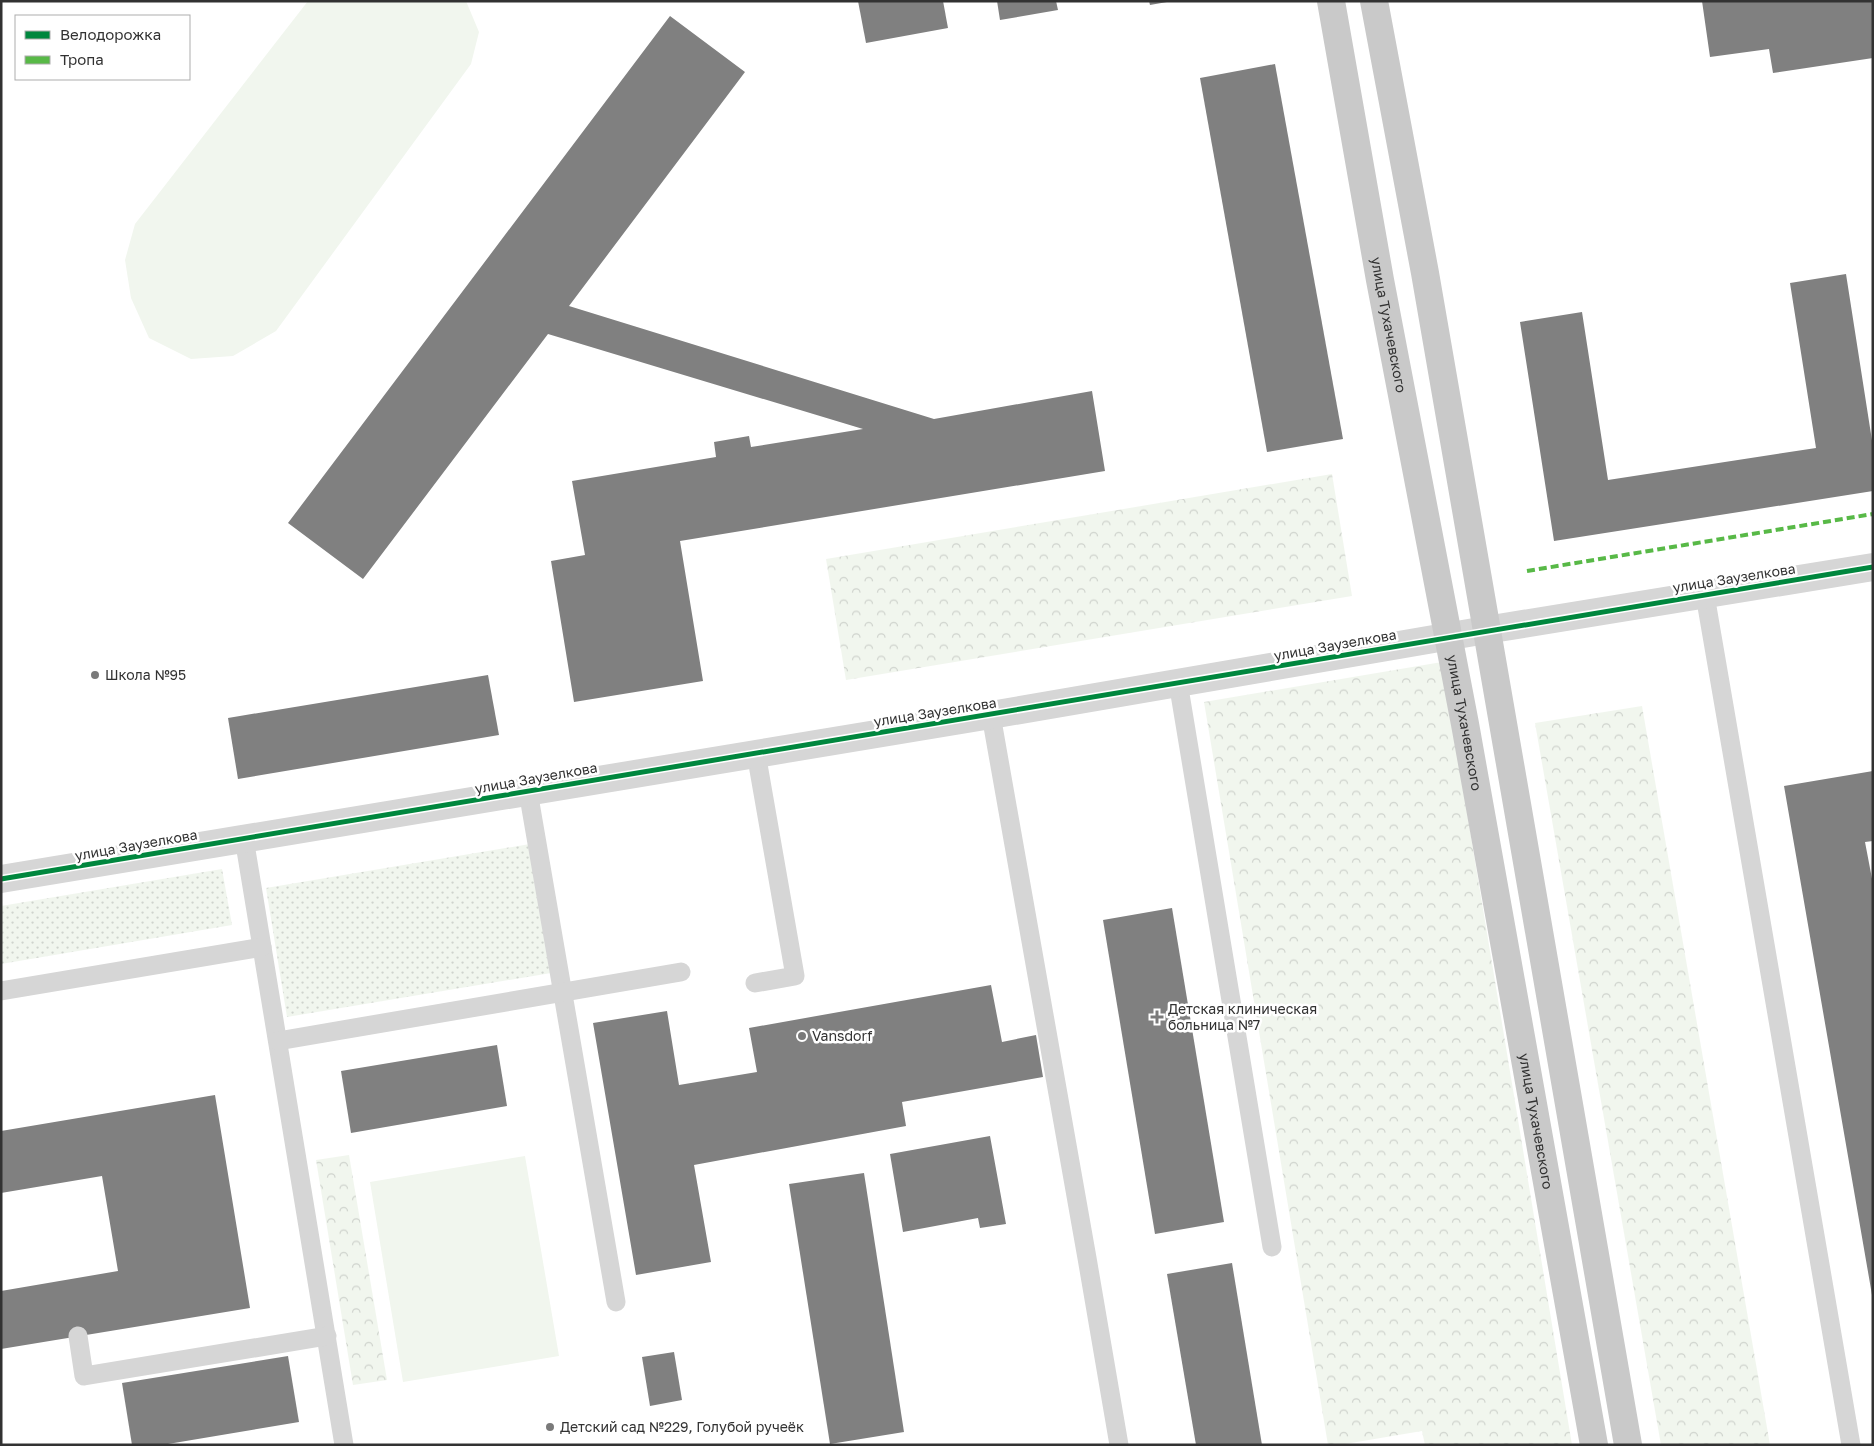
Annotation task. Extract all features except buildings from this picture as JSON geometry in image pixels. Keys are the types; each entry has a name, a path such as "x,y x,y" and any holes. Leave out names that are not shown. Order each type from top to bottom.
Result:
{"main road":[{"name":"улица Тухачевского","path":"1331,1 1380,280 1477,788 1594,1445"},
{"path":"1374,1 1425,272 1628,1445"}],"street":[{"name":"улица Заузелкова","path":"1,879 1873,567"}],"lane":[{"path":"1705,595 1851,1445"},
{"path":"1178,682 1272,1247"},
{"path":"991,715 1119,1445"},
{"path":"755,982 795,976 756,752"},
{"path":"528,791 616,1302"},
{"path":"244,838 344,1445"},
{"path":"1,991 262,947"},
{"path":"278,1041 681,972"},
{"path":"78,1336 84,1376 327,1336"}],"green space":[{"path":"308,1 466,1 479,32 471,64 276,331 233,356 191,359 149,338 131,298 125,260 135,224"},
{"path":"1332,474 1352,596 846,680 826,559"},
{"path":"1442,662 1572,1445 1425,1445 1422,1431 1339,1445 1328,1445 1204,702"},
{"path":"1642,706 1770,1445 1661,1445 1535,723"},
{"path":"530,844 551,973 287,1017 266,888"},
{"path":"222,869 232,925 1,964 1,906"},
{"path":"349,1155 387,1380 353,1385 316,1160"},
{"path":"525,1156 559,1356 403,1382 370,1182"}],"marked path":[{"path":"1527,571 1873,514"}],"cycle path":[{"path":"1,879 1873,567"}],"place":[{"name":"Школа №95","path":"95,675"},
{"name":"Детская клиническая больница №7","path":"1157,1017"},
{"name":"Vansdorf","path":"802,1036"},
{"name":"Детский сад №229, Голубой ручеёк","path":"550,1427"}]}
